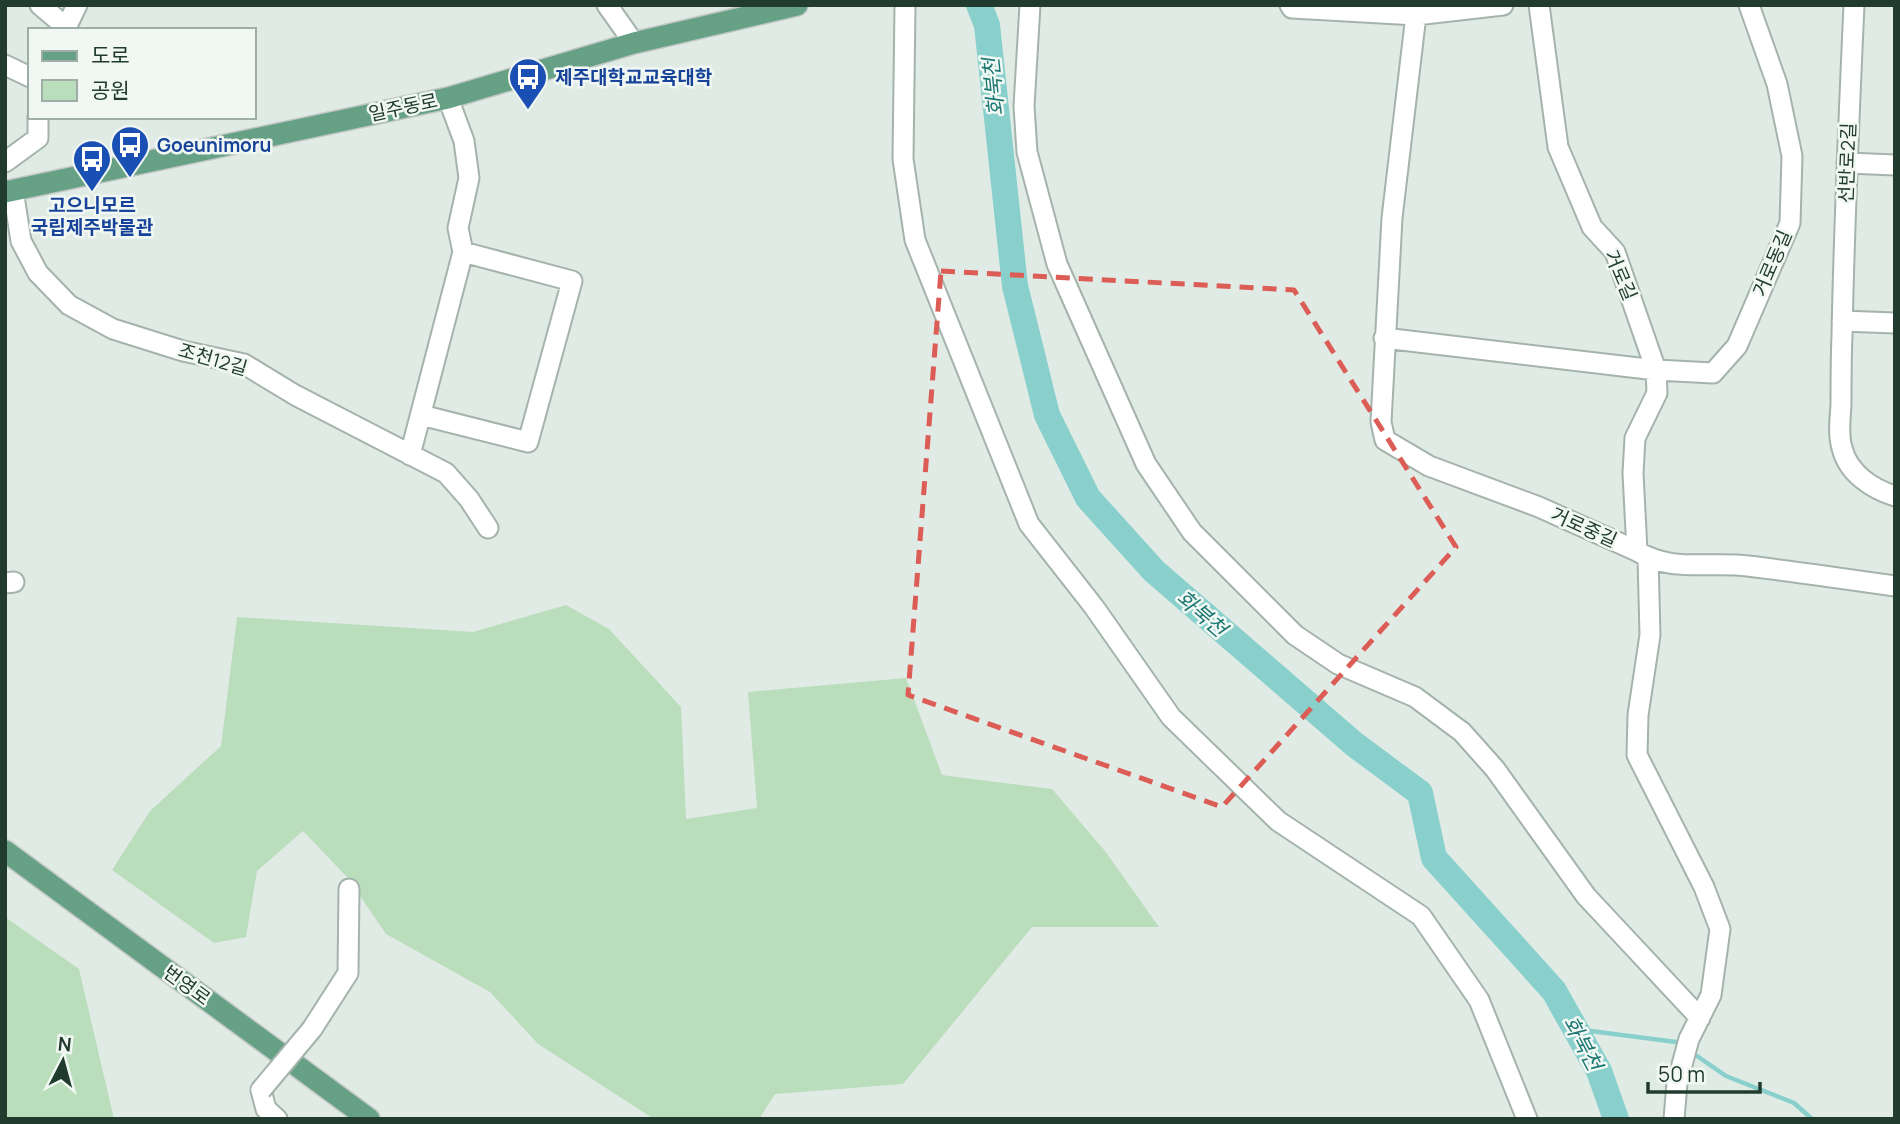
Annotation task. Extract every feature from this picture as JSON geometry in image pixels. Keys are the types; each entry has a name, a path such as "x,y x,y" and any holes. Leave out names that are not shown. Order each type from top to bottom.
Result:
{"main road":[{"name":"일주동로","path":"9,191 448,97 634,43 797,5"},
{"name":"번영로","path":"5,851 369,1119"}],"street":[{"path":"40,5 65,28 77,5"},
{"path":"607,5 634,43"},
{"path":"905,5 903,159 915,240 1029,524 1094,607 1171,718 1278,821 1421,916 1479,1000 1527,1119"},
{"path":"1030,5 1024,106 1027,152 1057,264 1146,464 1192,533 1295,635 1338,664 1415,697 1462,732 1494,769 1586,896 1700,1018"},
{"path":"1290,5 1292,8 1416,15 1503,5"},
{"name":"거로길","path":"1539,5 1558,147 1592,227 1615,252 1656,370 1657,393 1635,438 1633,473 1650,635 1639,715 1637,755 1704,887 1720,929 1711,995 1689,1039 1677,1083 1674,1119"},
{"name":"거로동길","path":"1656,370 1713,373 1737,346 1790,223 1792,156 1777,84 1749,5"},
{"name":"선반로2길","path":"1854,5 1840,426 1842,448 1850,466 1878,490 1895,496"},
{"name":"거로중길","path":"1416,15 1392,218 1381,422 1385,440 1429,466 1539,507 1642,554 1684,566 1744,565 1895,586"},
{"path":"5,65 28,76"},
{"path":"410,455 463,252 458,228 469,178 464,141 448,97"},
{"path":"5,162 38,138 38,119"},
{"path":"1847,163 1895,165"},
{"name":"조천12길","path":"9,191 21,241 38,273 69,305 113,329 183,351 244,364 295,396 446,473 470,499 488,528"},
{"path":"421,415 528,442 572,281 463,252"},
{"path":"1842,321 1895,323"},
{"path":"1384,338 1656,370"},
{"path":"277,1119 266,1109 261,1090 312,1029 348,973 348,889"}],"highlighted area":[{"path":"941,271 1294,290 1456,547 1222,807 908,695"}],"green space":[{"path":"566,605 609,629 681,707 686,819 757,808 748,692 906,678 942,775 1052,789 1105,851 1159,927 1032,927 903,1084 775,1094 759,1119 654,1119 538,1044 490,992 386,934 347,877 303,831 257,871 246,937 214,943 112,870 150,811 221,746 237,617 473,632"},
{"path":"5,917 79,969 114,1119 5,1119"}],"waterway":[{"name":"화북천","path":"979,5 987,25 1015,286 1047,415 1088,498 1154,571 1354,744 1420,793 1434,858 1554,991 1599,1071 1616,1119"},
{"path":"1575,1029 1676,1042"},
{"path":"1697,1056 1726,1076 1794,1103 1812,1119"}],"place":[{"name":"제주대학교교육대학","path":"528,111"},
{"name":"Goeunimoru","path":"130,179"},
{"name":"고으니모르 국립제주박물관","path":"92,193"}]}
